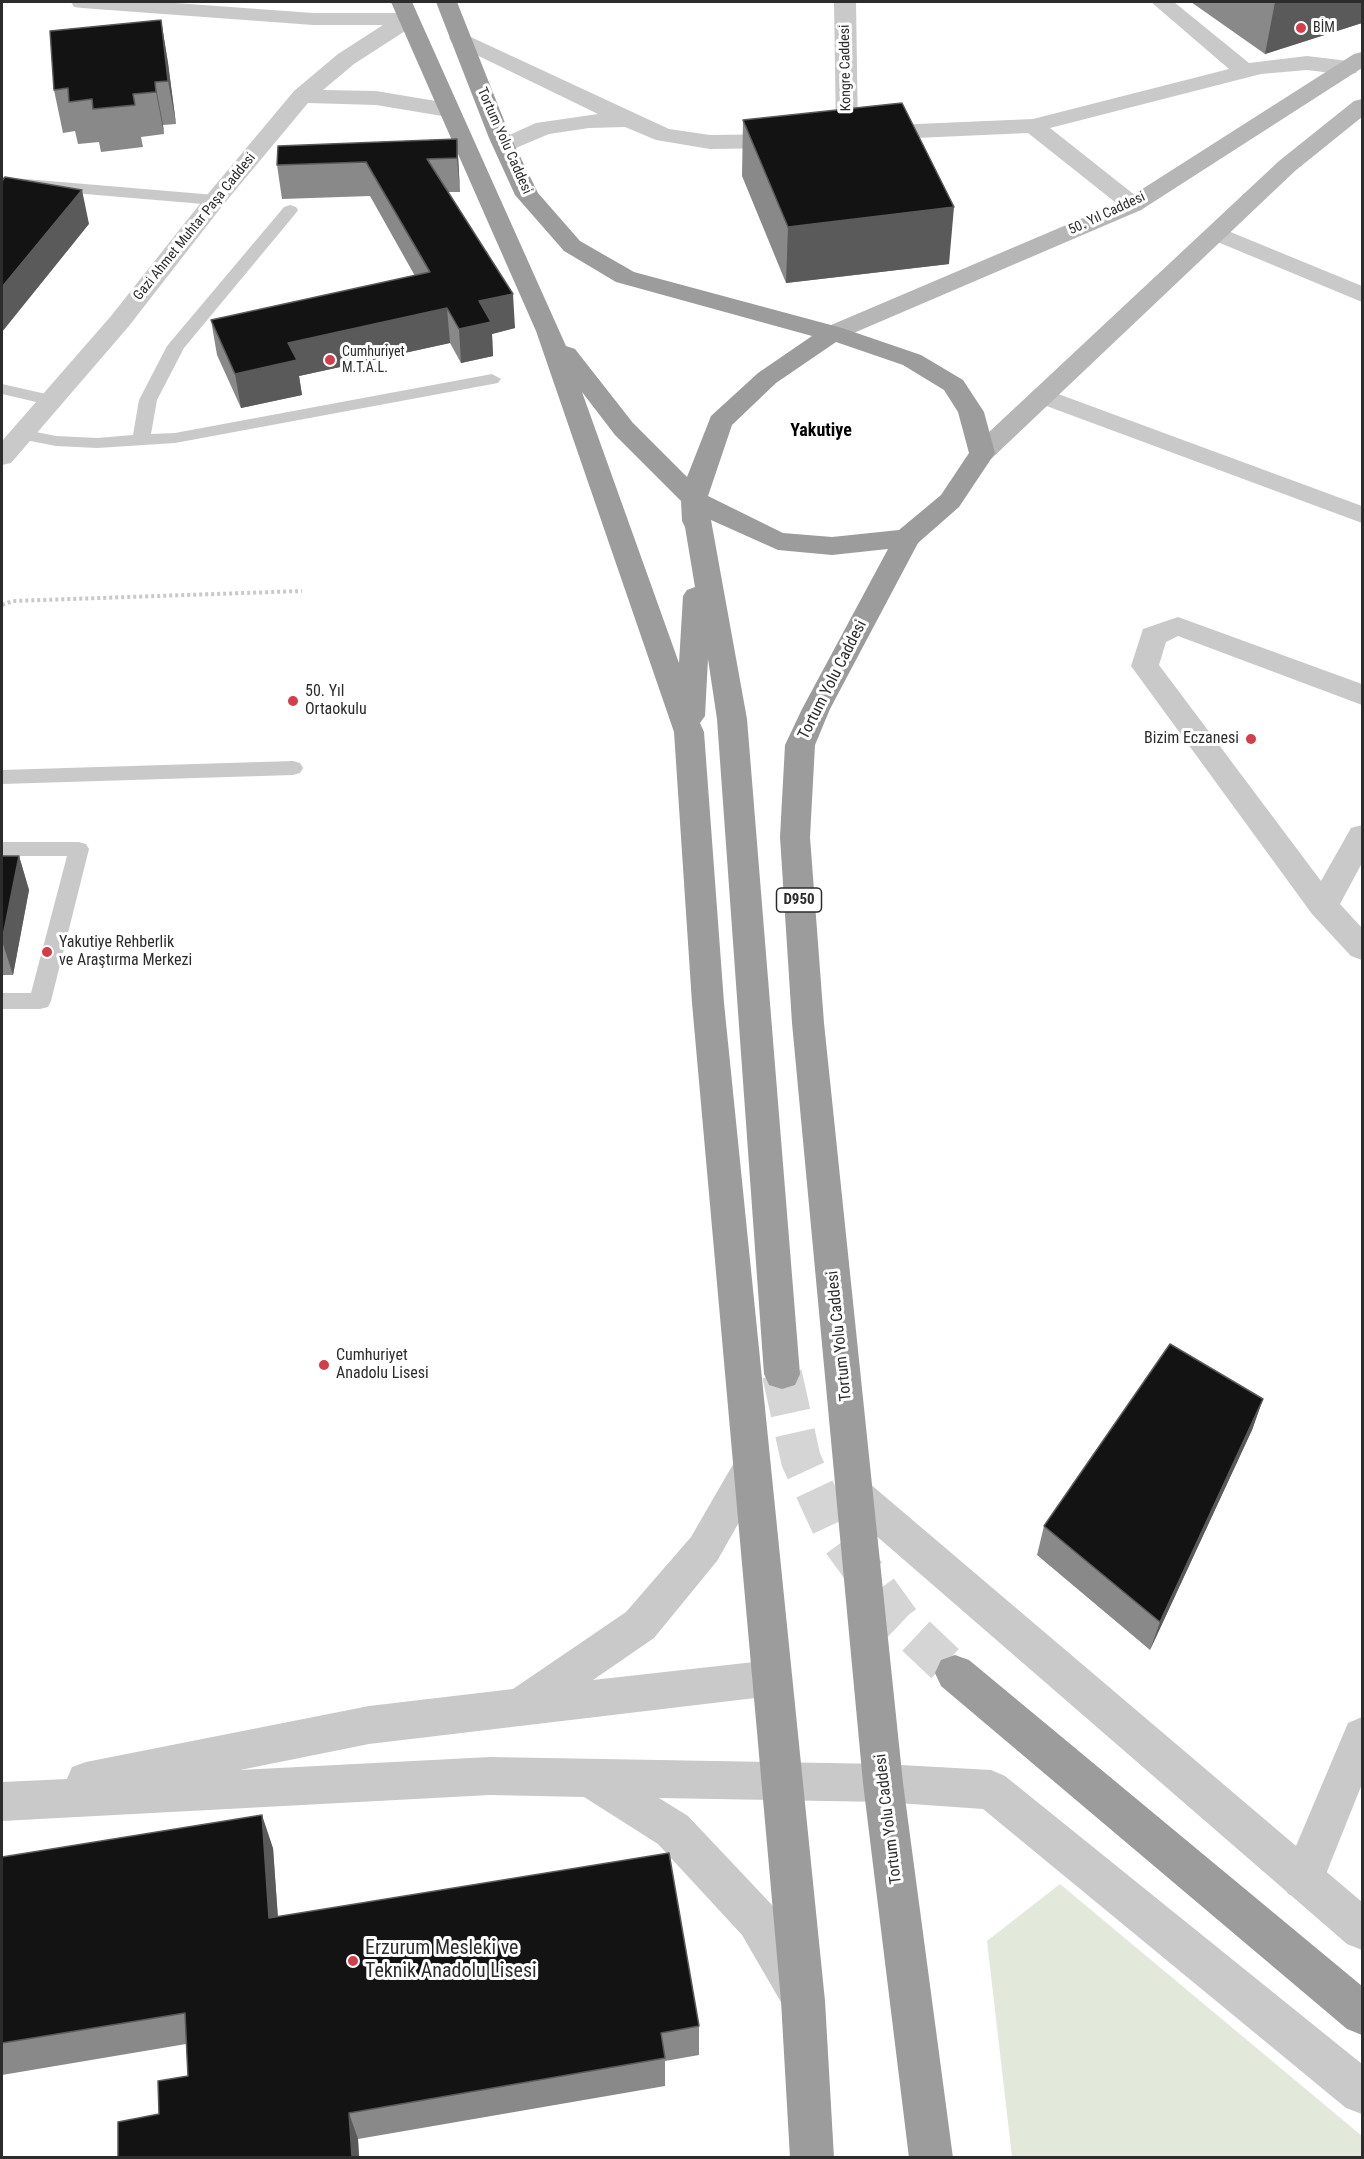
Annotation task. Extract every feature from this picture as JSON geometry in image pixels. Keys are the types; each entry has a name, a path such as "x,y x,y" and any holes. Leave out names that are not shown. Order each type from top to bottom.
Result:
{"highway":[{"name":"Tortum Yolu Caddesi","path":"446,2 504,146 527,195 572,246 625,277 833,333 871,344 912,360 954,385 971,412 982,453 950,501 907,538 800,745 796,788 795,837 808,1023 883,1783 931,2157"},
{"path":"404,10 548,331 690,732"},
{"path":"548,331 624,429 694,499 778,541 832,546 907,538"},
{"path":"812,2157 803,2001 708,1003 690,732 698,584 694,499 706,457 720,422 767,378 833,333"},
{"path":"694,499 732,719 782,1374"},
{"path":"955,1673 1362,2014"}],"main road":[{"name":"50. Yıl Caddesi","path":"833,333 1133,205 1355,63"},
{"path":"982,453 1287,166 1362,106"}],"street":[{"path":"82,2 313,20 404,10"},
{"name":"Kongre Caddesi","path":"826,136 845,2"},
{"path":"1161,2 1191,24 1245,71"},
{"name":"Gazi Ahmet Muhtar Paşa Caddesi","path":"2,457 49,400 120,321 215,200 302,96 404,10"},
{"path":"460,38 629,121 664,135 710,142 772,143 826,136 1033,126 1245,71 1307,63 1355,63"},
{"path":"302,96 376,98 448,110"},
{"path":"504,146 526,135 565,124 629,121"},
{"path":"1033,126 1133,205"},
{"path":"1216,233 1362,295"},
{"path":"1042,396 1362,514"},
{"path":"1362,695 1178,626 1154,636 1145,666 1323,906 1362,948"},
{"path":"1323,906 1362,836"},
{"path":"520,1708 640,1625 704,1549 752,1466"},
{"path":"856,1495 1362,1929"},
{"path":"2,1799 369,1725 772,1678"},
{"path":"1303,1878 1362,1736"},
{"path":"2,1799 490,1776 883,1783 991,1790 1362,2092"},
{"path":"589,1778 673,1830 757,1920 803,2001"}],"lane":[{"path":"2,182 215,200"},
{"path":"141,441 148,400 176,346 290,210"},
{"path":"21,434 76,442 175,438 492,379"},
{"path":"2,389 49,400"},
{"path":"2,777 293,768"},
{"path":"2,849 78,849 40,1001 2,1001"}],"path":[{"path":"2,605 13,601 302,591"}],"shaded area":[{"path":"1060,1884 1362,2136 1362,2157 1012,2157 987,1941"}],"building":[{"path":"161,20 168,81 155,82 156,92 133,94 135,105 93,109 92,99 69,102 68,88 54,90 50,31"},
{"path":"902,103 954,207 788,227 743,120"},
{"path":"457,139 457,158 427,159 513,294 479,301 491,322 459,329 447,308 288,343 297,360 235,374 211,320 430,272 366,162 277,165 278,146"},
{"path":"5,177 82,190 2,287 2,181"},
{"path":"2,856 19,856 2,941"},
{"path":"1170,1344 1263,1399 1160,1622 1044,1526"},
{"name":"Erzurum Mesleki ve Teknik Anadolu Lisesi","path":"262,1815 269,1918 669,1853 699,2026 661,2033 665,2058 349,2113 352,2157 118,2157 118,2122 159,2114 158,2081 188,2076 185,2013 2,2043 2,1857"}],"tunnel":[{"path":"782,1374 801,1460 833,1529 900,1621 955,1673"}],"place":[{"name":"BİM","path":"1301,28"},
{"name":"Cumhuriyet M.T.A.L.","path":"330,360"},
{"name":"50. Yıl Ortaokulu","path":"293,701"},
{"name":"Bizim Eczanesi","path":"1251,739"},
{"name":"Yakutiye Rehberlik ve Araştırma Merkezi","path":"47,952"},
{"name":"Cumhuriyet Anadolu Lisesi","path":"324,1365"},
{"name":"Erzurum Mesleki ve Teknik Anadolu Lisesi","path":"353,1961"}],"district":[{"name":"Yakutiye","path":"821,431"}]}
